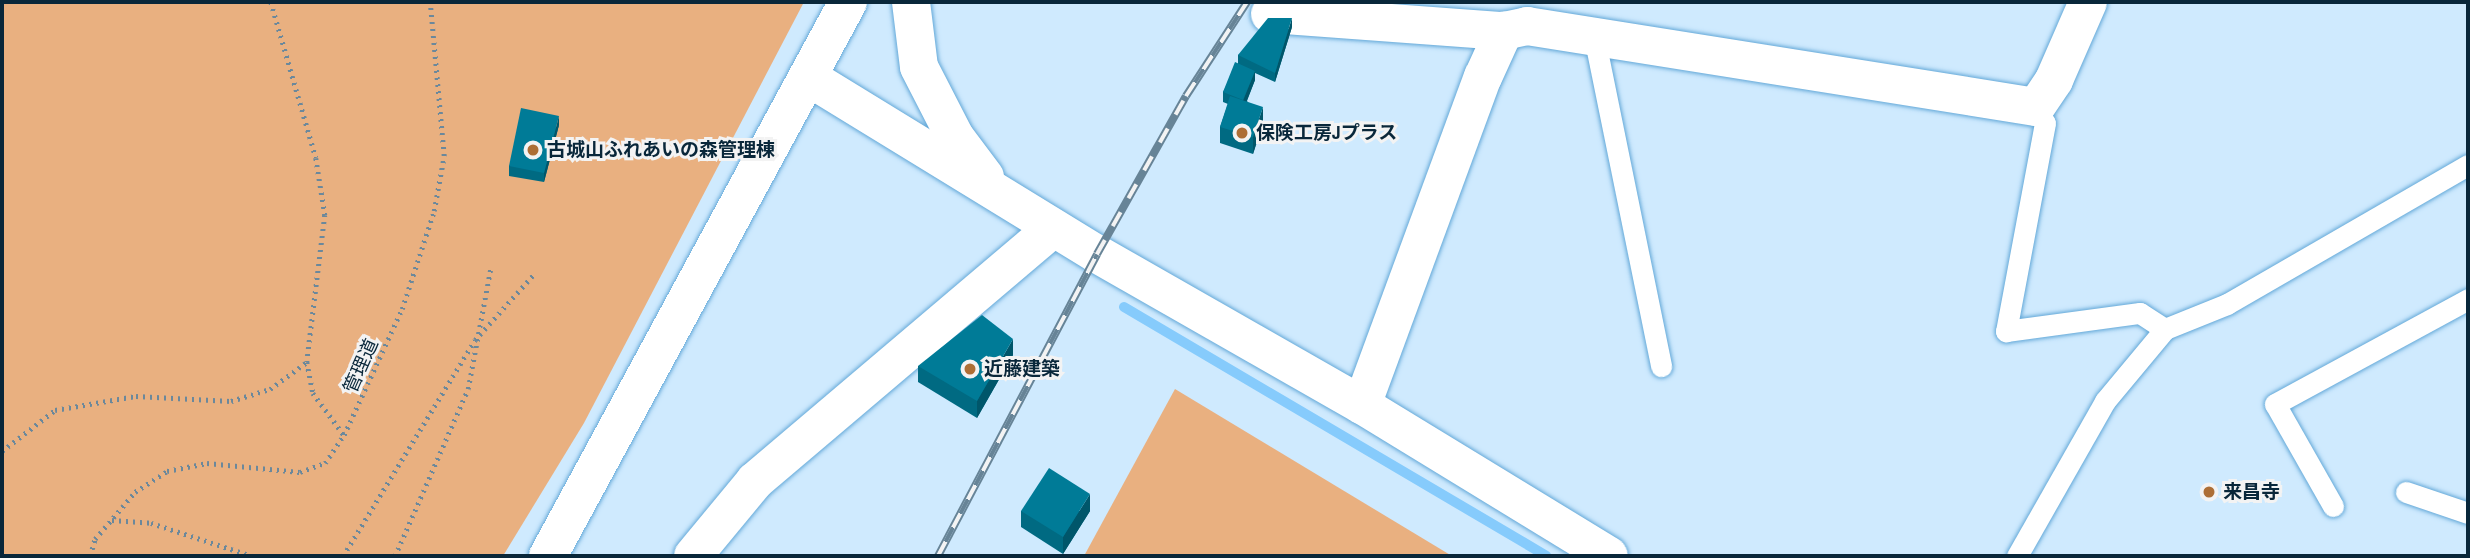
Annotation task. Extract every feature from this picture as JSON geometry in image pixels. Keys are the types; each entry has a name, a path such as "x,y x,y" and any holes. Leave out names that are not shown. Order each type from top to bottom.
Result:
{"street":[{"path":"548,556 848,2"},
{"path":"911,2 919,67 954,137 996,192"},
{"path":"1274,8 1504,31 1527,26 2036,107 2054,80 2088,2"},
{"path":"1362,405 1478,90 1504,31"},
{"path":"808,77 1053,228 1362,405 1609,556"},
{"path":"693,556 755,481 1053,228"}],"lane":[{"path":"1594,36 1661,366"},
{"path":"2036,107 2045,123 2006,331 2140,313 2165,329"},
{"path":"2017,556 2105,401 2165,329 2227,304 2468,165"},
{"path":"2333,506 2275,404 2468,299"},
{"path":"2406,492 2468,513"}],"path":[{"path":"271,2 316,158 325,215 307,362 313,393 344,435"},
{"name":"管理道","path":"90,556 95,539 135,492 167,471 207,463 300,472 325,463 344,435 402,309 435,211 444,156 430,2"},
{"path":"395,556 464,400 491,266"},
{"path":"343,556 475,340 534,274"},
{"path":"2,451 55,410 136,396 231,401 270,389 307,362"},
{"path":"112,520 151,523 252,556"}],"shaded area":[{"path":"2,2 804,2 584,423 503,556 2,556"},
{"path":"1175,389 1452,556 1084,556"}],"building":[{"path":"1268,18 1292,18 1275,73 1238,55"},
{"path":"1235,62 1255,71 1243,100 1223,92"},
{"path":"1230,96 1263,107 1253,137 1220,127"},
{"name":"古城山ふれあいの森管理棟","path":"521,108 559,116 544,173 509,166"},
{"name":"近藤建築","path":"982,315 1013,339 977,401 918,366"},
{"path":"1049,468 1090,494 1063,537 1021,511"}],"waterway":[{"path":"1124,307 1546,556"}],"railway":[{"path":"938,556 1097,254 1186,96 1247,2"}],"place":[{"name":"保険工房Jプラス","path":"1242,133"},
{"name":"古城山ふれあいの森管理棟","path":"533,150"},
{"name":"近藤建築","path":"970,369"},
{"name":"来昌寺","path":"2209,492"}]}
